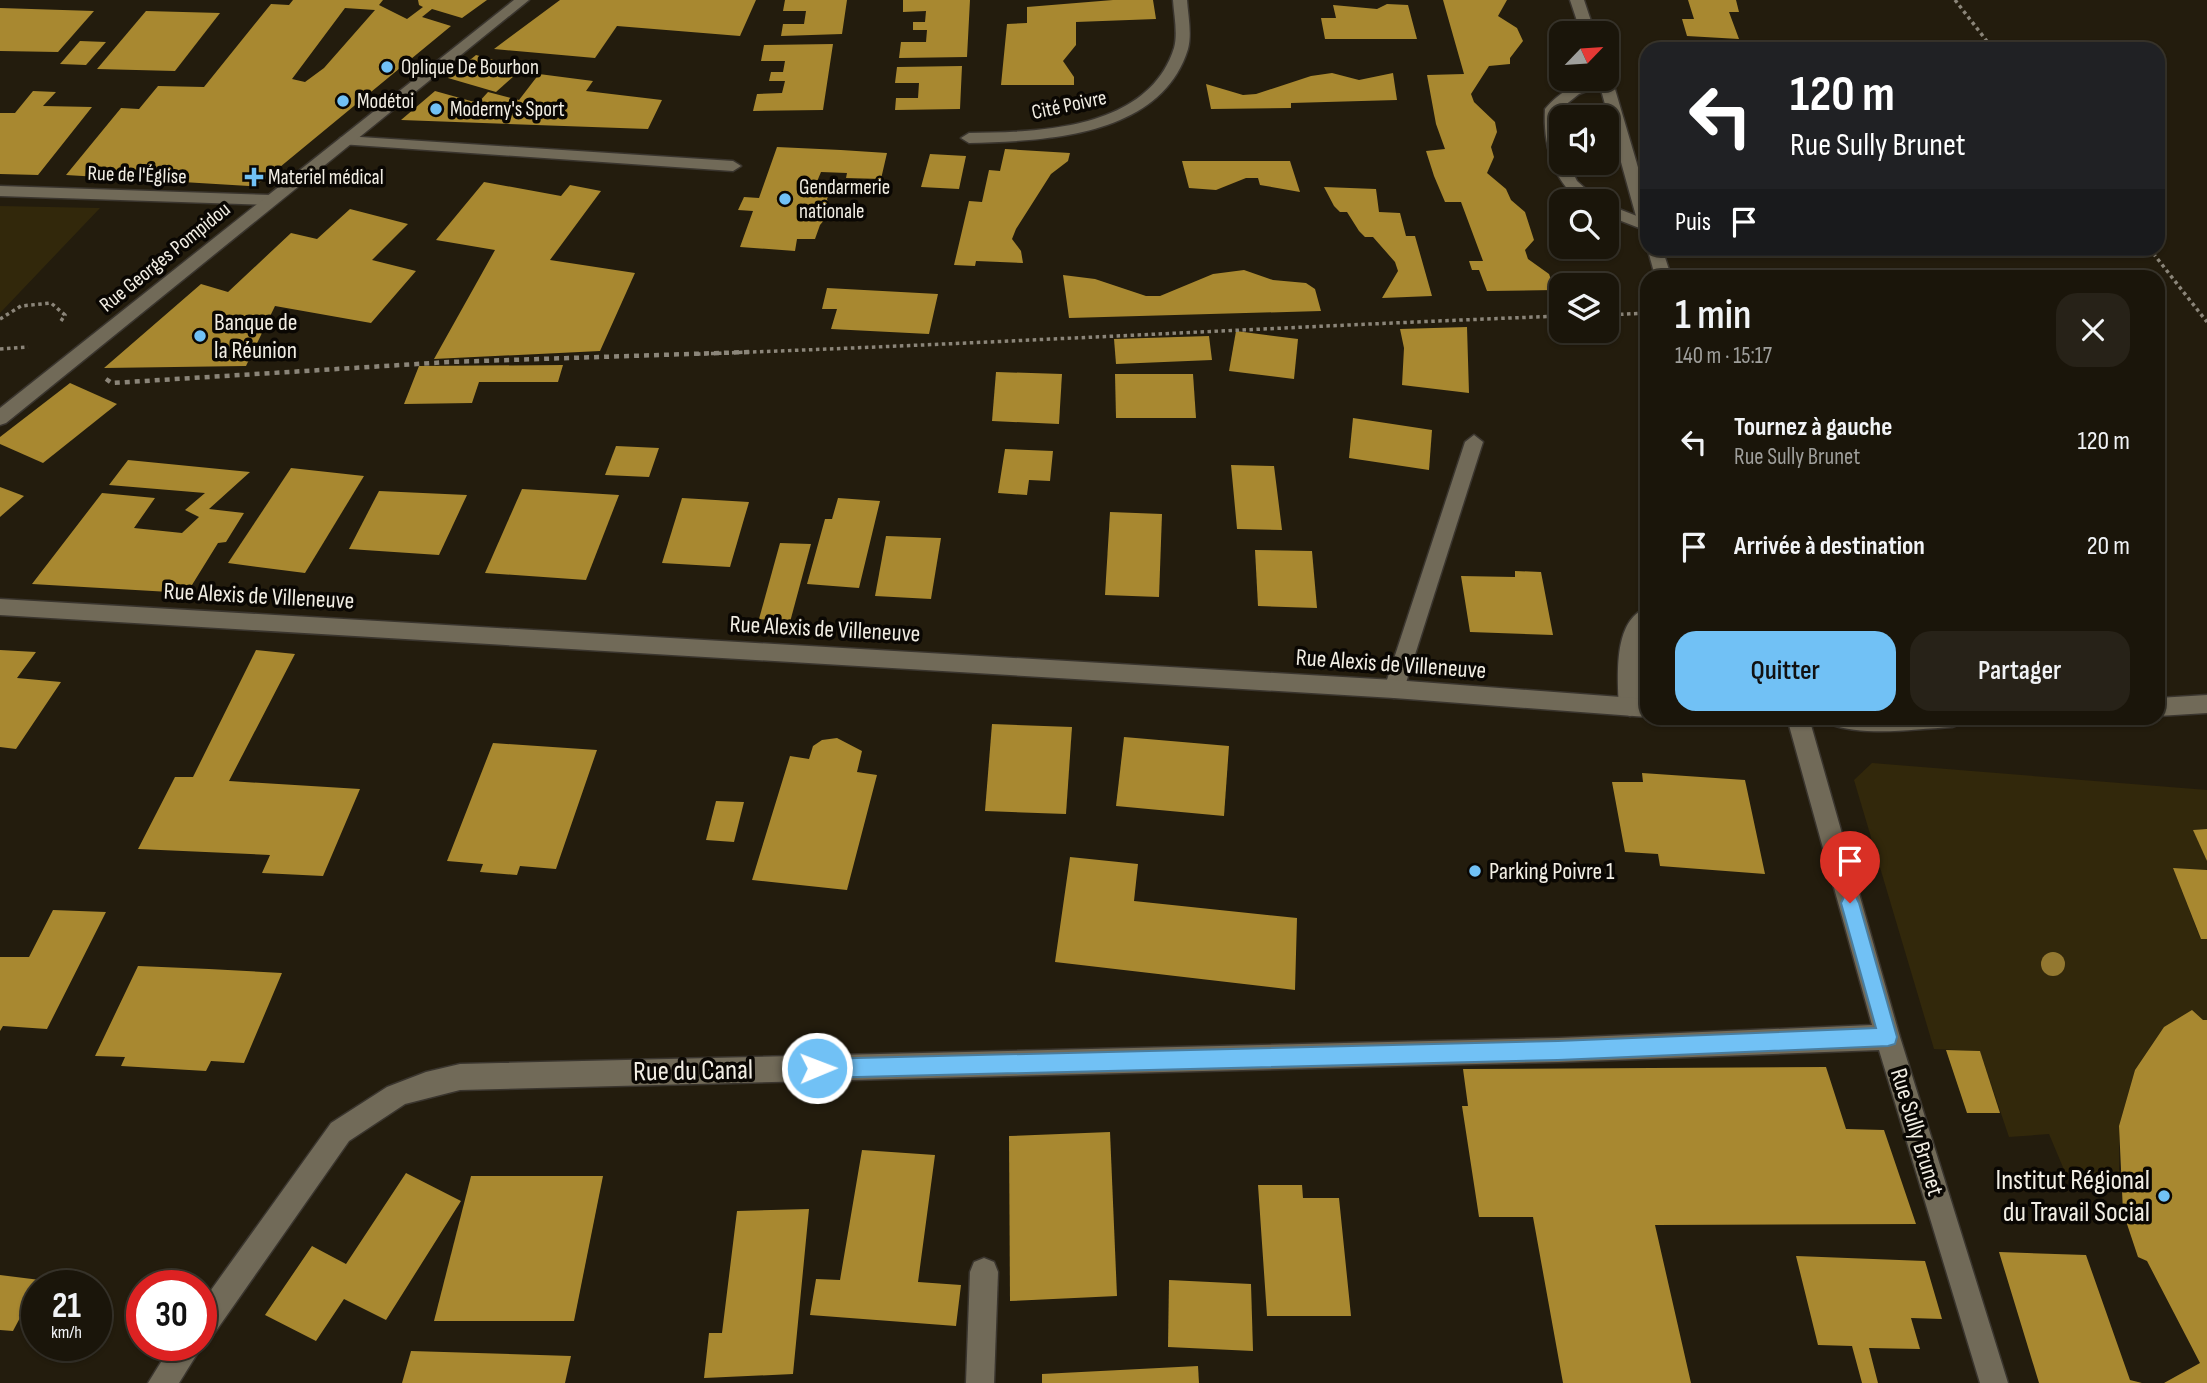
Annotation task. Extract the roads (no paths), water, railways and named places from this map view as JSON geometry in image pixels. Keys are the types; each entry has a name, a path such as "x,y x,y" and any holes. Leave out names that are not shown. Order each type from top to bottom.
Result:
{"street":[{"name":"Rue Georges Pompidou","path":"0,418 522,0"},
{"name":"Cité Poivre","path":"969,138 1008,138 1066,129 1122,115 1144,102 1162,85 1175,66 1182,46 1180,0"},
{"path":"1577,0 1584,21"},
{"path":"1574,91 1552,109 1550,131 1564,172 1576,189"},
{"path":"1608,91 1640,202"},
{"path":"345,141 733,166"},
{"name":"Rue de l'Église","path":"0,191 272,200"},
{"path":"1619,215 1640,224"},
{"path":"1394,689 1474,442"},
{"name":"Rue Alexis de Villeneuve","path":"0,607 1394,689 1638,707"},
{"path":"1638,707 1627,653 1633,631 1640,624"},
{"path":"2165,707 2207,704"},
{"name":"Rue Sully Brunet","path":"1800,725 1888,1037 1994,1383"},
{"name":"Rue du Canal","path":"217,1305 340,1132 369,1107 428,1082 460,1077 1558,1050 1888,1037"},
{"path":"980,1383 984,1272"},
{"path":"162,1383 177,1361"}],"place":[{"name":"Oplique De Bourbon","path":"387,67"},
{"name":"Modétoi","path":"343,101"},
{"name":"Moderny's Sport","path":"436,109"},
{"name":"Materiel médical","path":"254,177"},
{"name":"Gendarmerie nationale","path":"785,199"},
{"name":"Banque de la Réunion","path":"200,336"},
{"name":"Parking Poivre 1","path":"1475,871"},
{"name":"Institut Régional du Travail Social","path":"2164,1196"}]}
